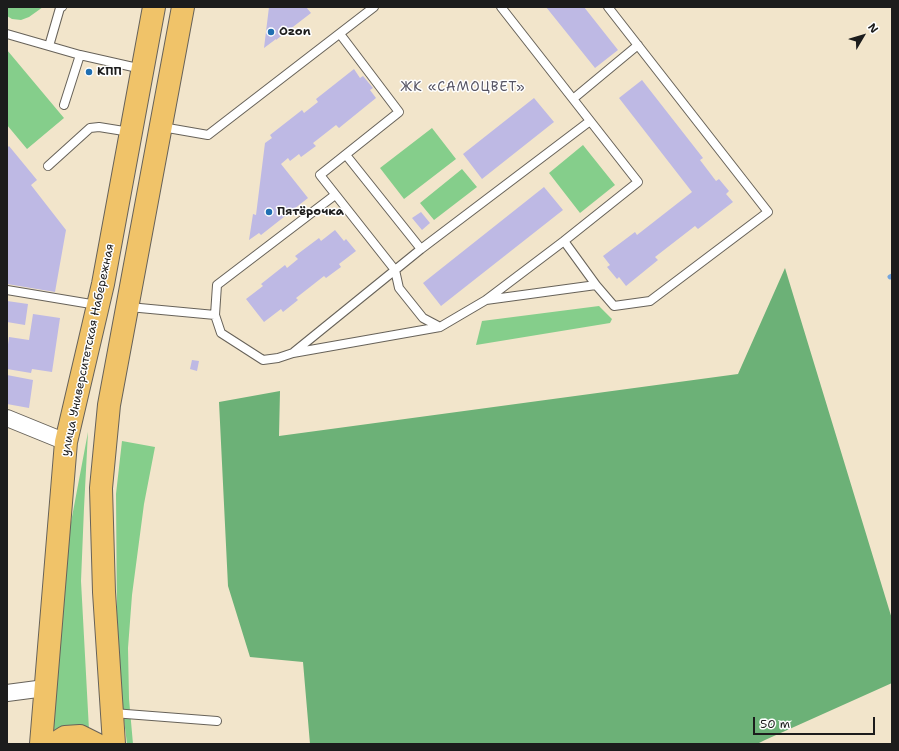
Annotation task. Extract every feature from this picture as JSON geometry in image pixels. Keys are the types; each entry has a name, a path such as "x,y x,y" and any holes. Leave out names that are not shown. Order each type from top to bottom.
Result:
{"main road":[{"name":"улица Университетская Набережная","path":"41,744 66,442 103,284 154,7"},
{"path":"114,744 104,592 101,488 109,405 183,7"},
{"path":"54,744 65,737 80,736 96,744"}],"street":[{"path":"10,423 66,442"},
{"path":"7,693 45,688"}],"lane":[{"path":"49,46 60,8 62,7"},
{"path":"161,127 208,135 374,7"},
{"path":"335,195 217,285 215,315 221,333 263,360 278,358 293,353 440,327 486,300 564,241 638,182 501,7"},
{"path":"564,241 596,285 614,306 650,301 768,212 608,7"},
{"path":"7,34 80,55 143,69"},
{"path":"340,34 399,112 320,175 396,270 399,288 423,318 440,327"},
{"path":"573,99 638,46"},
{"path":"64,105 80,55"},
{"path":"293,353 421,248 590,121"},
{"path":"48,166 90,128 99,127 131,132"},
{"path":"346,155 421,248"},
{"path":"486,300 596,285"},
{"path":"7,290 98,305"},
{"path":"127,306 215,315"},
{"path":"112,713 217,722"}],"green space":[{"path":"7,7 43,7 29,17 21,20 12,19 7,16"},
{"path":"7,50 64,118 27,149 7,125"},
{"path":"432,128 456,159 404,199 380,168"},
{"path":"583,145 615,185 580,213 549,173"},
{"path":"462,169 477,187 434,220 420,203"},
{"path":"785,268 892,619 892,683 757,744 310,744 303,662 250,657 228,586 219,402 280,391 279,436 738,374"},
{"path":"599,306 612,319 610,323 476,345 482,321"},
{"path":"88,432 81,581 89,730 65,727 49,731 62,570"},
{"path":"122,441 155,447 144,504 132,595 128,648 129,699 133,744 127,744 122,703 117,621 116,494"}],"building":[{"path":"269,7 306,7 311,13 264,48"},
{"path":"546,7 584,7 618,50 595,68"},
{"name":"КПП","path":"87,69 93,70 91,75 86,74"},
{"path":"354,69 360,78 363,76 373,88 370,90 376,98 339,128 336,125 313,143 316,146 301,157 299,154 290,161 288,158 281,164 308,198 261,235 259,233 249,240 253,214 256,215 265,143 272,138 270,135 302,110 304,113 318,102 316,99"},
{"path":"642,80 703,158 700,160 716,181 719,179 729,191 726,194 733,202 698,229 695,226 655,257 658,260 626,286 619,277 617,279 607,267 610,265 603,256 635,232 637,235 692,192 619,98"},
{"path":"534,98 554,122 482,179 463,154"},
{"path":"9,146 37,180 31,185 66,230 55,292 7,284 7,148"},
{"path":"544,187 563,210 441,306 423,283"},
{"path":"421,212 430,223 422,230 412,218"},
{"path":"335,230 344,241 346,239 356,251 339,264 341,267 326,278 324,276 296,298 298,300 283,312 281,309 264,322 246,299 263,286 261,284 285,265 287,268 298,259 295,256 319,238 321,241"},
{"path":"7,301 28,304 25,325 7,322"},
{"path":"33,314 60,318 52,372 32,369 31,373 7,369 9,337 29,340"},
{"path":"192,360 199,361 197,371 190,369"},
{"path":"7,375 33,380 29,408 7,404"}],"place":[{"name":"Ozon","path":"271,32"},
{"name":"КПП","path":"89,72"},
{"name":"Пятёрочка","path":"269,212"}],"district":[{"name":"ЖК «САМОЦВЕТ»","path":"463,88"}]}
